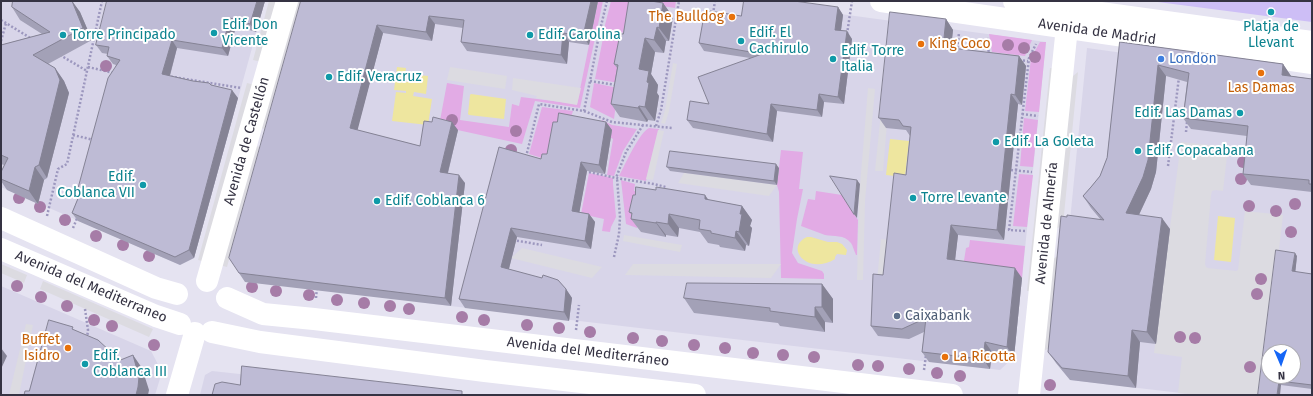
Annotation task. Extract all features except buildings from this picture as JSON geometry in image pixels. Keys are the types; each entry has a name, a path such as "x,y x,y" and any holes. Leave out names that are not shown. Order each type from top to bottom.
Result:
{"street":[{"name":"Avenida de Castellón","path":"207,280 287,1"},
{"name":"Avenida de Madrid","path":"881,1 1312,63"},
{"path":"1014,1 1312,42"},
{"name":"Avenida de Almería","path":"1029,395 1068,27"},
{"name":"Avenida del Mediterraneo","path":"1,218 156,288 178,294"},
{"name":"Avenida del Mediterraneo","path":"1,249 156,316 196,329"},
{"path":"196,329 220,327 228,314 229,306 223,290 216,284 207,280 198,280 189,283 182,288 175,301 174,309 176,316 196,329 260,342 485,371 694,395"},
{"name":"Avenida del Mediterráneo","path":"227,298 263,314 952,395"},
{"path":"177,395 196,329"}],"path":[{"path":"42,236 58,168 67,164 102,1"},
{"path":"584,111 606,1"},
{"path":"656,126 661,110 679,1"},
{"path":"713,16 715,1"},
{"path":"847,36 852,1"},
{"path":"957,52 961,13"},
{"path":"988,16 986,34 990,56"},
{"path":"1,20 33,39"},
{"path":"1,41 6,23"},
{"path":"1042,24 1038,41 1028,58 1009,230 1045,233"},
{"path":"600,30 626,35"},
{"path":"53,51 87,71"},
{"path":"1013,59 1028,61"},
{"path":"88,67 114,73 118,70"},
{"path":"160,74 261,92"},
{"path":"1168,166 1179,76"},
{"path":"590,81 623,87"},
{"path":"523,163 539,104 584,111 612,122 672,128"},
{"path":"1186,132 1188,116"},
{"path":"614,257 619,234 620,217 616,178 626,152 643,125"},
{"path":"73,135 96,141"},
{"path":"525,156 532,159"},
{"path":"589,172 666,187"},
{"path":"64,246 81,211"},
{"path":"511,239 542,245"},
{"path":"314,319 318,282"},
{"path":"83,284 88,330 86,341"},
{"path":"922,391 926,351"}],"shaded area":[{"path":"1,1 265,1 194,258 180,265 1,187"},
{"path":"269,1 278,1 261,62 253,60"},
{"path":"293,1 302,1 265,129 257,127"},
{"path":"310,1 745,1 1046,42 1014,357 1000,370 416,302"},
{"path":"598,1 603,1 580,108 535,101 522,144 439,126 447,83 464,86 460,120 509,127 512,104 519,106 521,97 577,104"},
{"path":"611,1 676,1 675,8 635,2 629,34 604,29"},
{"path":"604,33 627,38 619,83 595,79"},
{"path":"989,34 1032,40 1025,56 992,52"},
{"path":"1040,42 1046,42 1039,112 1025,111 1031,58"},
{"path":"1087,48 1312,79 1312,395 1198,395 1070,380 1056,363"},
{"path":"673,63 677,64 669,111 665,124 661,123 665,110"},
{"path":"397,67 406,68 404,82 408,82 409,74 428,76 426,94 414,92 413,96 432,99 428,125 392,121 396,92 406,93 406,91 394,90"},
{"path":"450,67 507,76 505,89 447,80"},
{"path":"1050,68 1056,69 1033,291 1027,291"},
{"path":"1078,72 1063,225 1051,232 1068,80"},
{"path":"513,78 581,88 577,105 536,98 537,96 512,90"},
{"path":"247,83 255,85 206,262 198,260"},
{"path":"594,83 618,88 614,119 590,107"},
{"path":"868,88 875,89 865,201 863,280 857,280 859,198"},
{"path":"471,94 506,99 504,119 469,115"},
{"path":"542,107 573,111 571,117 559,115 548,160 529,154"},
{"path":"881,112 888,112 883,171 875,171"},
{"path":"1024,118 1038,120 1033,167 1020,166"},
{"path":"602,120 612,125 637,129 623,151 614,176 607,175 613,139 610,137 611,128 601,126"},
{"path":"649,128 659,129 646,181 619,176 637,142"},
{"path":"658,130 664,131 653,180 646,179"},
{"path":"890,139 909,141 905,177 886,175"},
{"path":"1181,142 1228,147 1223,191 1212,191 1211,195 1205,264 1206,267 1238,270 1245,211 1283,215 1268,344 1261,344 1261,384 1263,384 1262,395 1198,395 1178,393 1182,357 1154,353"},
{"path":"252,145 260,147 227,267 219,265"},
{"path":"781,150 803,152 799,189 803,189 792,253 798,263 822,271 824,274 824,279 781,278 779,192 777,185"},
{"path":"589,173 613,178 616,217 610,232 602,231 604,219 581,214"},
{"path":"684,173 777,185 769,196 678,183"},
{"path":"1019,174 1033,175 1027,227 1013,226"},
{"path":"621,180 635,184 634,191 643,192 637,228 626,224"},
{"path":"816,191 842,195 858,220 857,255 851,243 845,238 825,235 801,226 808,199 815,200"},
{"path":"1218,216 1235,218 1231,262 1214,260"},
{"path":"624,235 682,245 680,252 623,241"},
{"path":"807,237 842,244 847,250 846,255 837,254 835,259 825,263 816,264 808,262 798,253 800,242"},
{"path":"881,239 895,241 890,282 877,281"},
{"path":"970,240 1025,246 1022,278 992,274 963,267 966,248 969,247"},
{"path":"522,248 602,267 592,278 511,258"},
{"path":"1059,255 1049,348 1037,355 1047,263"},
{"path":"1,264 27,275 24,283 1,273"},
{"path":"633,264 781,264 771,278 625,275"},
{"path":"43,281 153,329 149,337 40,289"},
{"path":"1,286 151,351 162,372 155,395 1,395"},
{"path":"26,324 33,325 19,395 9,395"},
{"path":"212,371 419,395 200,395 205,375"}],"sand":[{"name":"Platja de Llevant","path":"1150,1 1312,1 1312,22"}],"place":[{"name":"Platja de Llevant","path":"1271,12"},
{"name":"The Bulldog","path":"732,17"},
{"name":"Edif. Don Vicente","path":"214,33"},
{"name":"Torre Principado","path":"63,35"},
{"name":"Edif. Carolina","path":"530,35"},
{"name":"Edif. El Cachirulo","path":"741,41"},
{"name":"King Coco","path":"921,44"},
{"name":"Edif. Torre Italia","path":"833,59"},
{"name":"London","path":"1161,59"},
{"name":"Las Damas","path":"1261,73"},
{"name":"Edif. Veracruz","path":"329,77"},
{"name":"Edif. Las Damas","path":"1240,113"},
{"name":"Edif. La Goleta","path":"996,142"},
{"name":"Edif. Copacabana","path":"1138,151"},
{"name":"Edif. Coblanca VII","path":"143,185"},
{"name":"Torre Levante","path":"913,198"},
{"name":"Edif. Coblanca 6","path":"377,201"},
{"name":"Caixabank","path":"897,316"},
{"name":"Buffet Isidro","path":"68,348"},
{"name":"La Ricotta","path":"945,357"},
{"name":"Edif. Coblanca III","path":"85,364"}]}
